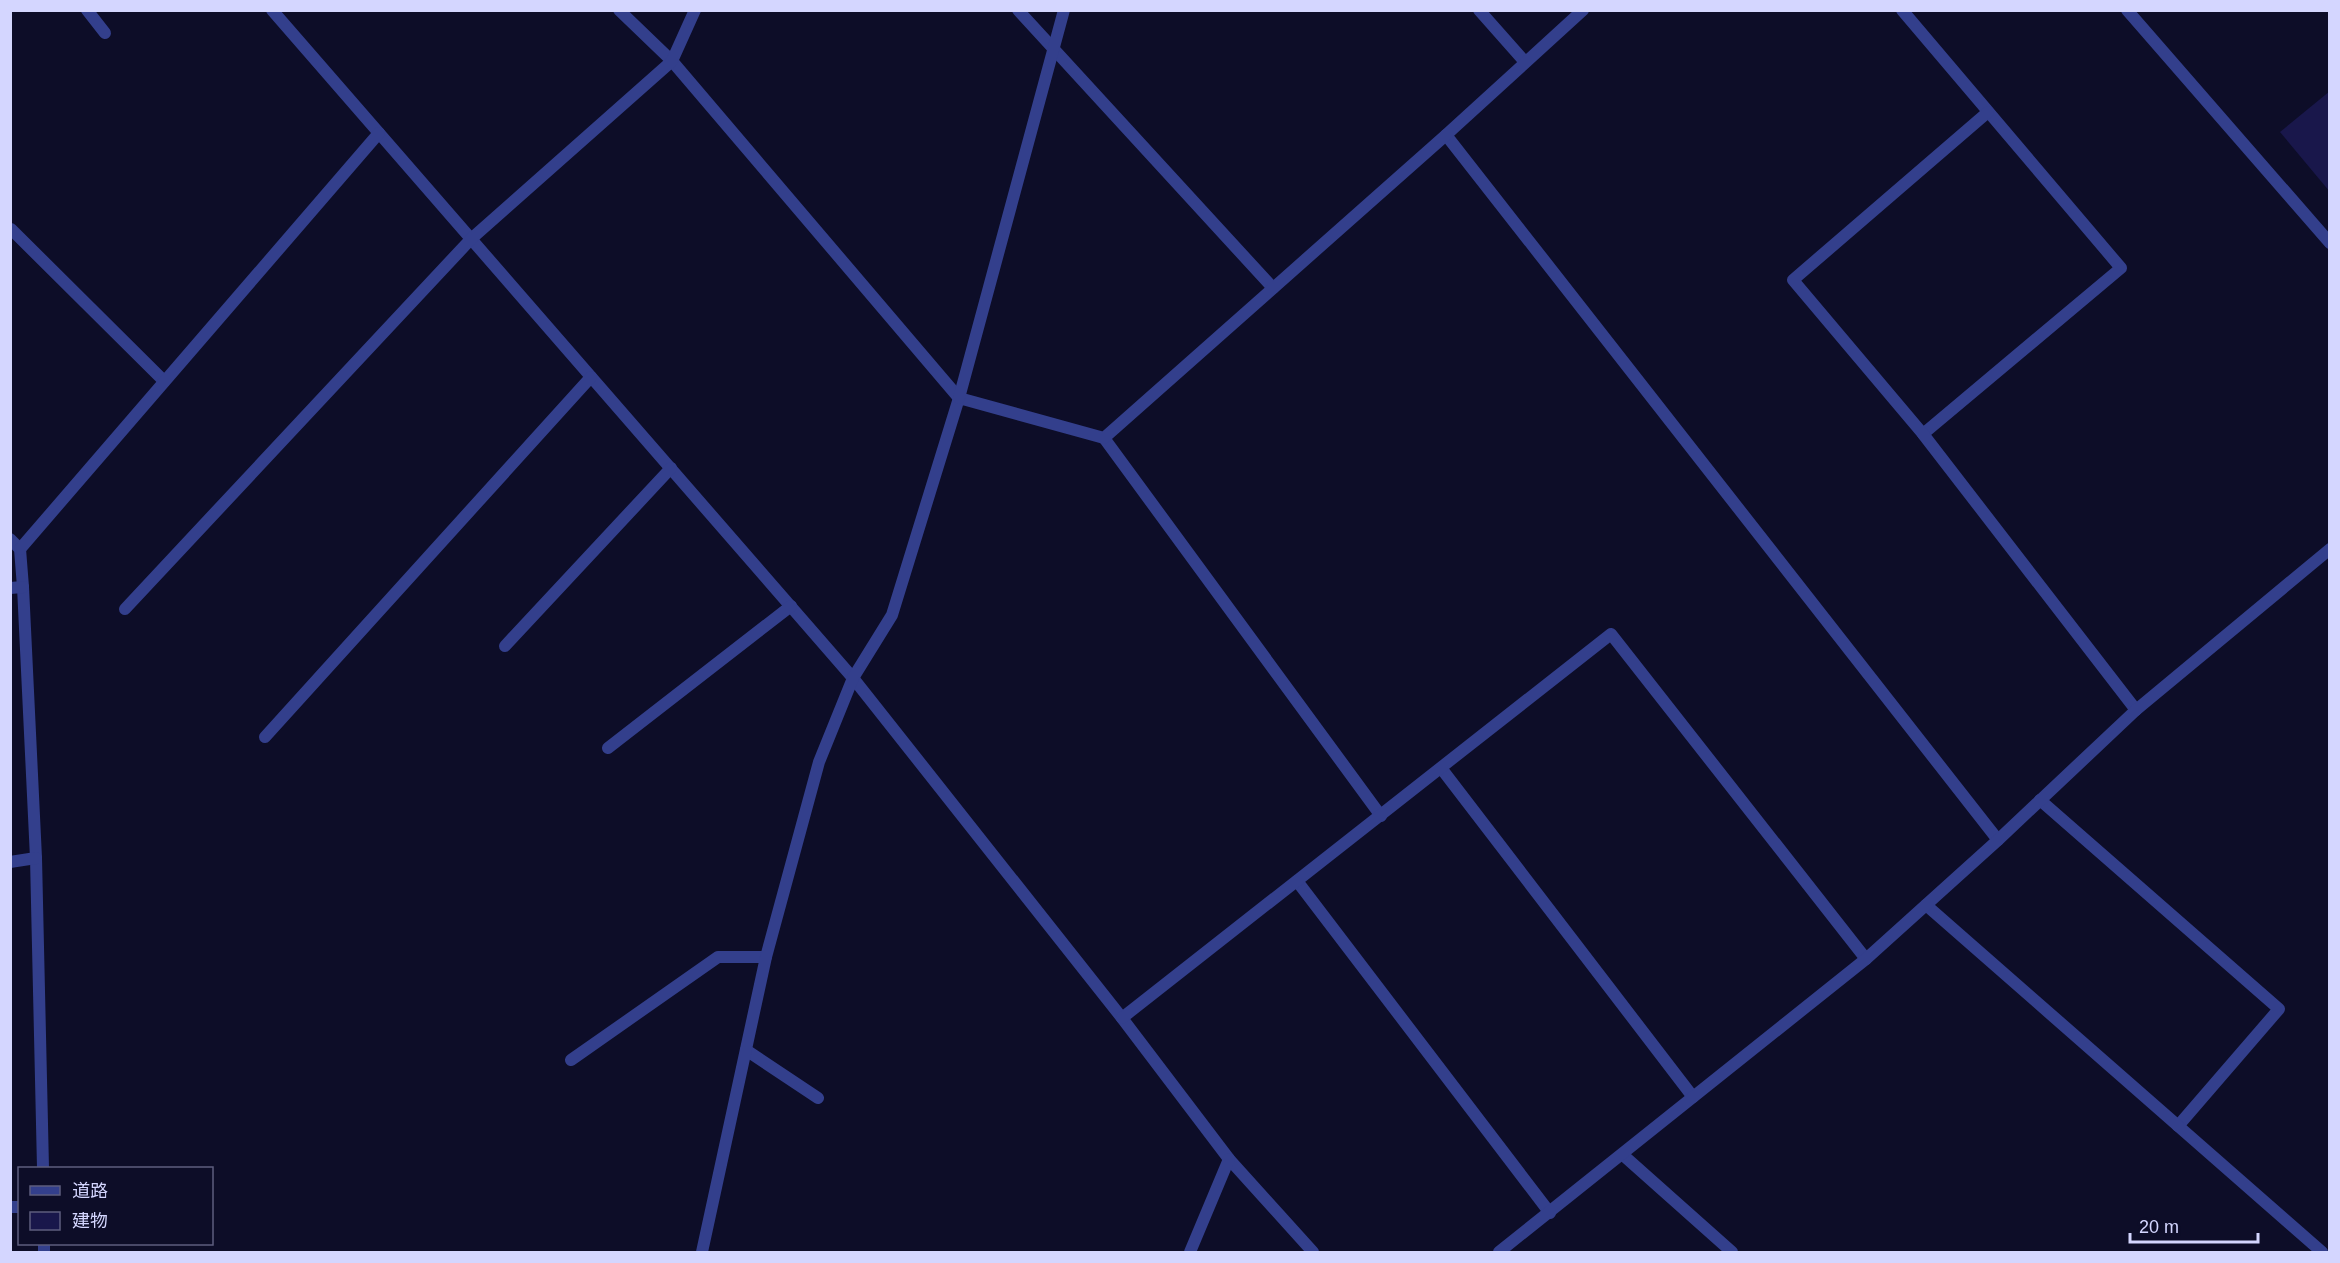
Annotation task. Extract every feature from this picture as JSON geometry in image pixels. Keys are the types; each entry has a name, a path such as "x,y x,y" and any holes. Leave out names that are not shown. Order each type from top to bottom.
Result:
{"street":[{"path":"87,10 105,33"},
{"path":"272,10 853,678 1122,1018 1229,1159 1313,1252"},
{"path":"619,10 672,61 959,398 1104,438 1382,816"},
{"path":"125,609 471,239 672,61 694,10"},
{"path":"1018,10 1273,288"},
{"path":"702,1252 766,957 819,762 853,678 892,615 959,398 1064,10"},
{"path":"1479,10 1525,62"},
{"path":"1104,438 1446,135 1583,10"},
{"path":"1902,10 2121,268 1923,434"},
{"path":"2127,10 2330,243"},
{"path":"1988,112 1793,280 1923,434 2136,710"},
{"path":"43,1167 36,858 17,587 20,549 379,133"},
{"path":"1446,135 1998,840"},
{"path":"11,229 164,381"},
{"path":"265,737 591,377"},
{"path":"505,646 671,468"},
{"path":"10,539 20,549"},
{"path":"1499,1252 1866,959 1998,840 2136,710 2330,549"},
{"path":"608,748 791,606"},
{"path":"1122,1018 1611,634 1866,959"},
{"path":"1441,768 1694,1097"},
{"path":"2040,800 2279,1009 2178,1126"},
{"path":"10,862 36,858"},
{"path":"1297,881 1550,1213"},
{"path":"1926,905 2322,1252"},
{"path":"571,1060 718,957 766,957"},
{"path":"746,1050 818,1098"},
{"path":"1623,1155 1732,1252"},
{"path":"1190,1252 1229,1159"}],"building":[{"path":"2330,91 2330,192 2280,132"}]}
